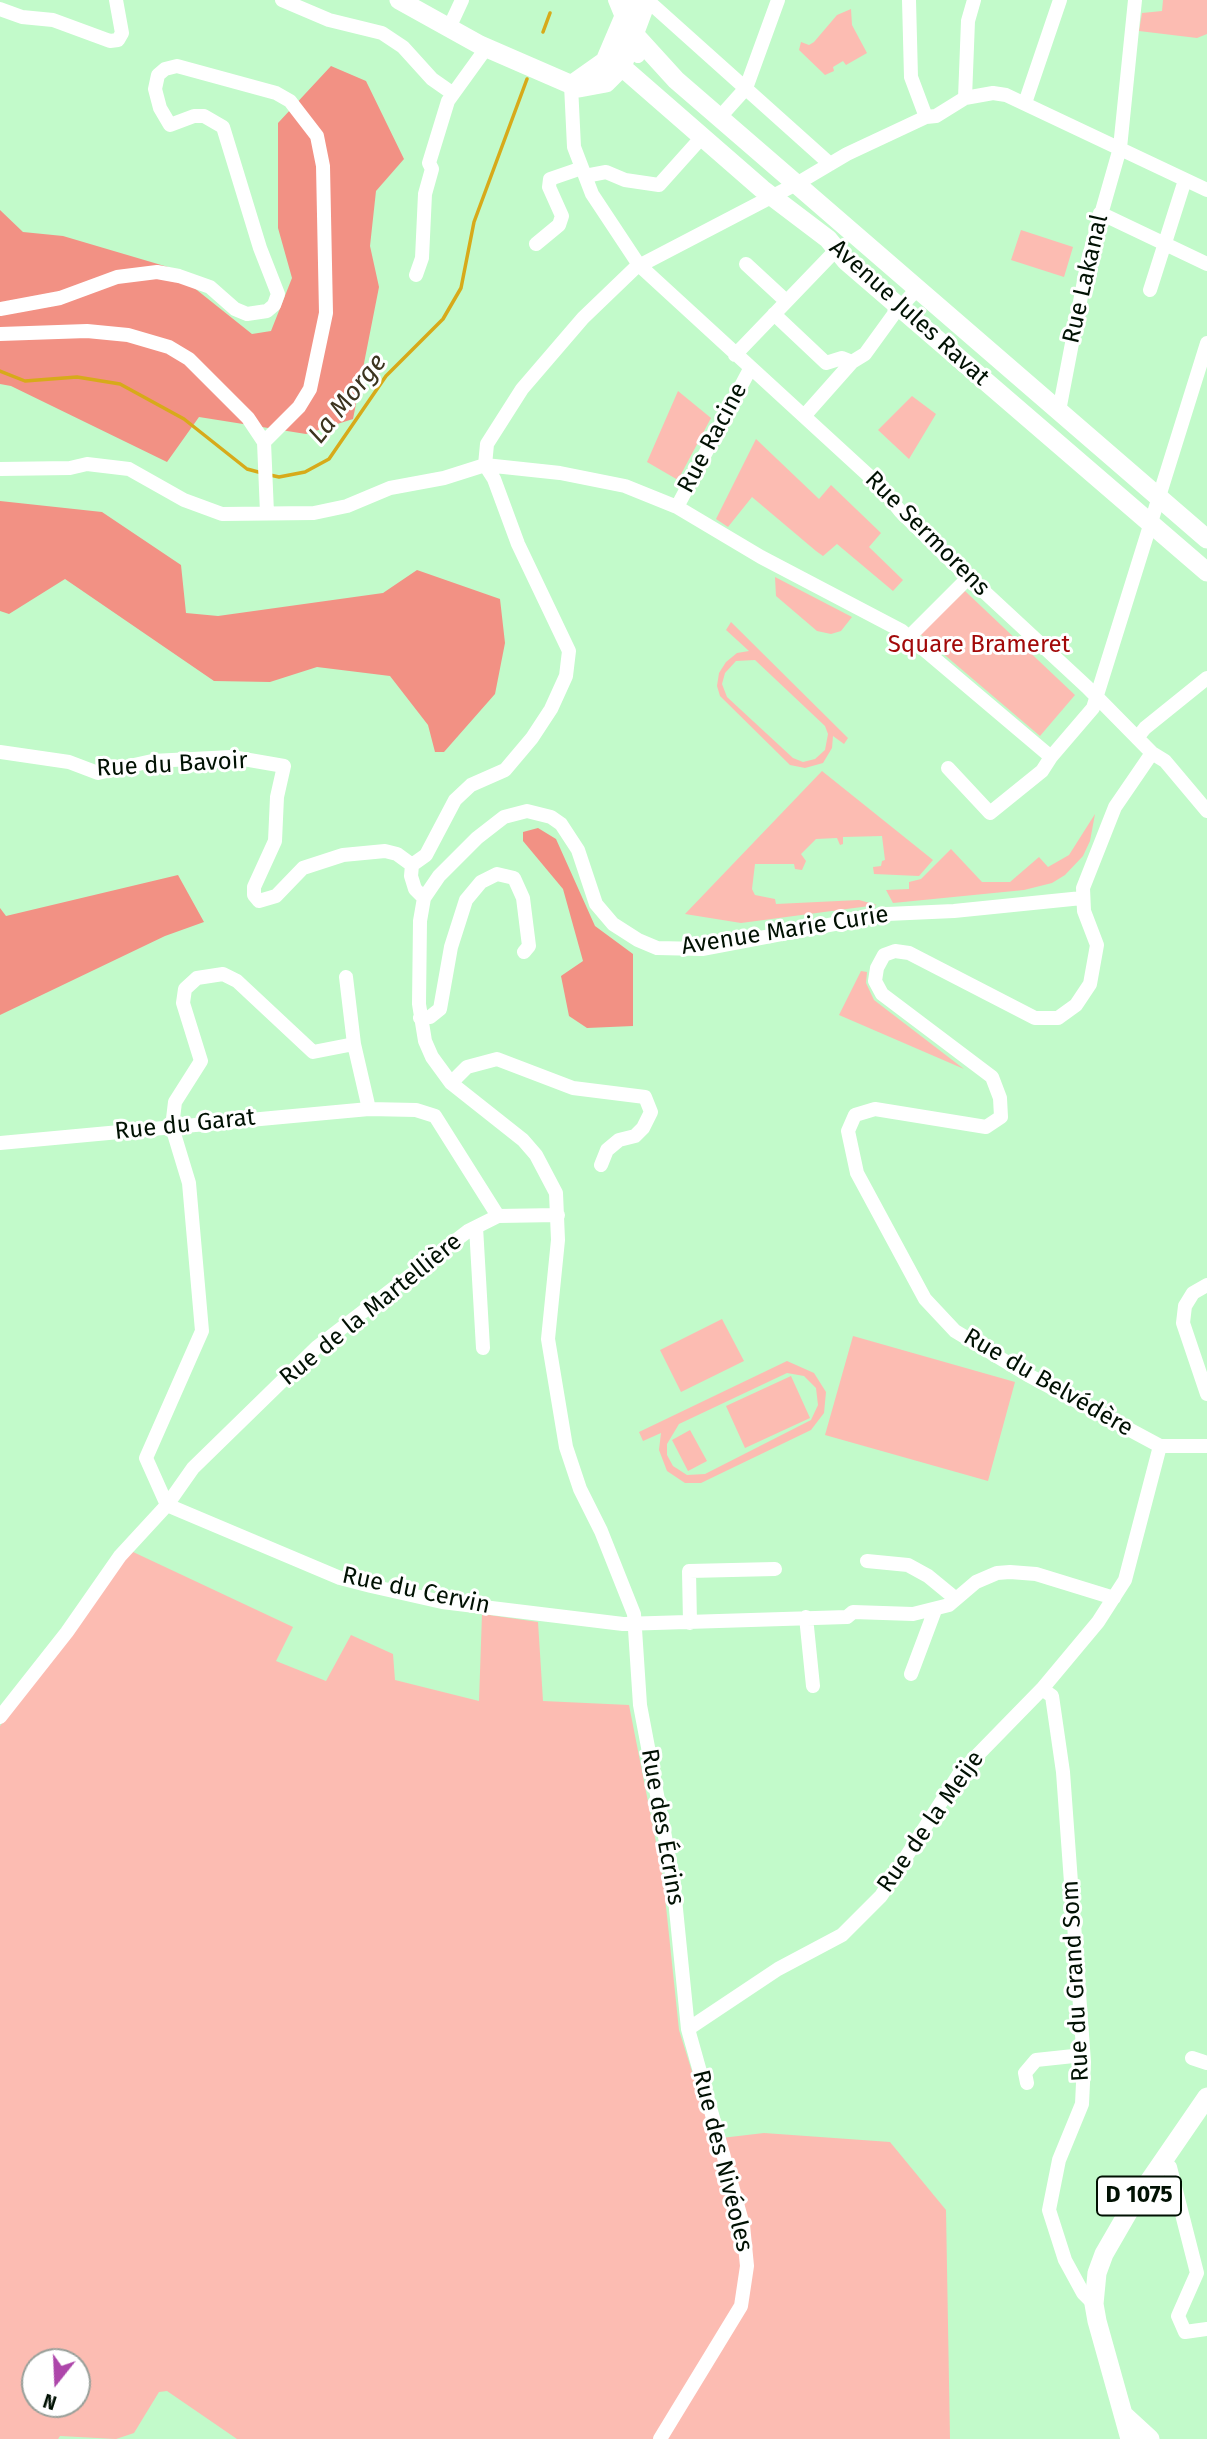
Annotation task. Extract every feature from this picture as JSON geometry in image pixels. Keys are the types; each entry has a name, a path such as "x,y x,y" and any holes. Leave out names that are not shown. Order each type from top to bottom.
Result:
{"main road":[{"path":"399,0 449,28 532,68 571,85 589,88 606,83 647,0"},
{"path":"624,49 631,0"},
{"name":"Avenue Jules Ravat","path":"624,49 676,80 1207,539"},
{"name":"Avenue Jules Ravat","path":"624,49 702,137 828,239 836,250 900,307 1207,572"},
{"path":"792,209 792,200 796,196 814,197"},
{"path":"1048,435 1065,415"},
{"name":"D 1075","path":"1130,2439 1096,2313 1103,2278 1166,2164 1207,2097"},
{"name":"D 1075","path":"1166,2164 1207,2115"},
{"path":"1122,2412 1150,2439"}],"street":[{"path":"0,9 5,13 53,20 110,41 118,40 122,33 116,0"},
{"path":"449,28 462,0"},
{"path":"607,0 624,49"},
{"path":"615,0 624,49"},
{"path":"647,0 830,164"},
{"path":"720,117 746,88 778,0"},
{"path":"909,0 911,77 926,117"},
{"path":"965,98 968,21 974,0"},
{"path":"1025,103 1060,0"},
{"name":"Rue Lakanal","path":"1065,415 1073,328 1100,214 1121,148 1135,0"},
{"path":"283,1 329,20 382,33 403,47 432,79 452,93"},
{"path":"416,275 422,258 425,194 432,169 429,163 452,93 487,47"},
{"path":"0,309 60,298 117,277 157,272 179,275 210,287 235,309 247,314 267,311 274,305 278,293 260,248 223,127 204,116 194,116 170,125 160,108 155,89 158,75 165,69 177,66 276,93 290,101 317,136 323,166 326,313 310,389 299,407 264,447"},
{"name":"Rue Sermorens","path":"571,85 574,148 592,194 639,265 750,369 805,415 1152,753 1165,761 1207,811"},
{"path":"635,1625 615,1566 580,1489 566,1447 548,1339 558,1215 555,1194 536,1155 523,1140 451,1083 432,1057 420,1018 420,921 424,898 415,888 411,876 412,865 426,855 455,800 471,785 505,770 532,738 551,709 566,676 569,651 518,544 494,479 485,465 487,444 522,388 583,318 639,265 830,164 926,117 936,116 965,98 993,93 1025,103 1207,190"},
{"path":"1124,124 1138,148 1159,168"},
{"path":"536,244 559,225 562,216 549,187 550,179 584,172 606,172 625,180 661,184 702,137"},
{"path":"1150,290 1185,180"},
{"path":"1100,214 1207,264"},
{"path":"735,355 836,250"},
{"path":"746,264 786,301"},
{"path":"805,415 852,362 865,354 900,307 918,288"},
{"path":"774,314 826,363 842,358 852,362"},
{"path":"0,334 100,332 128,335 169,347 189,359 248,418 264,447 266,505"},
{"path":"948,768 990,813 1024,787 1093,708 1207,343"},
{"name":"Rue Racine","path":"677,507 750,369"},
{"path":"0,469 70,468 87,464 129,468 184,500 222,514 266,505 314,513 347,506 390,488 444,478 485,465 593,479 625,486 677,507 761,557 910,636 1051,757"},
{"path":"910,636 970,577"},
{"path":"1137,738 1145,728 1207,678"},
{"name":"Rue du Bavoir","path":"0,752 69,762 99,773 152,761 232,757 284,766 275,841 254,887 254,895 259,901 276,896 303,868 343,855 385,851 397,854 412,865"},
{"path":"1082,898 1093,857 1115,807 1152,753"},
{"name":"Avenue Marie Curie","path":"424,898 439,876 477,838 504,817 527,811 551,817 561,824 578,850 596,904 613,924 657,948 702,949 887,914 954,911 1082,898"},
{"path":"420,1018 430,1017 440,1009 451,947 466,900 481,883 498,874 514,878 523,898 529,946 524,952"},
{"name":"Rue du Belvédère","path":"1082,898 1097,945 1096,962 1090,984 1076,1005 1058,1018 1035,1018 909,953 895,951 884,956 877,968 875,981 882,994 992,1077 1002,1112 996,1124 986,1127 875,1109 855,1115 848,1131 857,1173 925,1299 943,1319 955,1331 1008,1363 1160,1446"},
{"path":"167,1505 146,1458 202,1331 190,1182 172,1127 176,1102 201,1061 183,1003 185,989 197,978 223,974 237,981 313,1052 354,1044"},
{"path":"346,977 354,1044 369,1109"},
{"path":"451,1083 467,1068 497,1059 573,1088 645,1097 651,1112 643,1128 635,1136 619,1140 607,1150 601,1165"},
{"name":"Rue du Garat","path":"0,1143 369,1109 416,1110 435,1116 498,1216"},
{"name":"Rue de la Martellière","path":"0,1717 67,1632 120,1556 167,1505 193,1468 317,1347 476,1227 498,1216 558,1215"},
{"path":"476,1227 483,1348"},
{"path":"1207,1285 1193,1293 1185,1307 1183,1323 1207,1394"},
{"path":"1160,1446 1205,1450"},
{"name":"Rue de la Meije","path":"688,2029 779,1969 842,1935 881,1896 959,1773 1042,1689 1114,1598 1125,1580 1160,1446"},
{"name":"Rue du Cervin","path":"167,1505 340,1578 443,1602 635,1625 848,1617 853,1612 914,1614 935,1610"},
{"path":"867,1561 908,1565 928,1576 956,1599"},
{"path":"690,1623 689,1571 775,1569"},
{"path":"911,1674 935,1610 956,1599 987,1576 1022,1571 1114,1598"},
{"path":"806,1618 813,1686"},
{"name":"Rue des Écrins","path":"635,1625 640,1705 673,1879 688,2029"},
{"name":"Rue du Grand Som","path":"1042,1689 1052,1696 1063,1772 1083,2055 1082,2104 1059,2161 1049,2210 1065,2260 1096,2313"},
{"name":"Rue des Nivéoles","path":"660,2439 741,2306 747,2266 743,2225 688,2029"},
{"path":"1027,2083 1025,2073 1036,2060 1083,2055"},
{"path":"1192,2058 1207,2063"},
{"path":"1166,2164 1198,2273 1178,2316 1185,2332 1207,2329"}],"green space":[{"path":"1163,0 1207,0 1207,34 1197,38 1139,31 1142,13 1162,11"},
{"path":"851,9 852,25 867,53 846,65 843,61 833,67 834,71 825,75 799,50 801,42 809,45 814,42 837,15"},
{"path":"1021,230 1073,247 1064,277 1011,260"},
{"path":"678,391 711,418 678,480 647,462"},
{"path":"912,396 936,414 909,459 878,430"},
{"path":"756,439 819,499 831,485 881,533 869,547 903,580 893,591 837,544 823,556 752,497 728,527 716,519"},
{"path":"775,577 852,617 841,631 831,634 817,631 776,596"},
{"name":"Square Brameret","path":"965,591 1075,695 1040,736 920,634"},
{"path":"731,622 848,738 844,744 833,736 832,748 823,763 805,768 790,765 720,696 717,686 719,673 726,662 737,653 749,651 726,630","holes":["755,660 825,726 828,734 825,750 815,759 803,762 793,758 727,697 722,684 725,673 736,661"]},
{"path":"822,771 933,860 919,876 874,874 873,867 881,866 885,860 882,836 843,837 843,844 840,845 837,838 816,839 801,854 806,861 802,870 795,869 794,864 755,864 752,889 755,895 775,899 776,904 859,900 877,905 741,923 685,914"},
{"path":"1095,814 1090,841 1083,856 1065,875 1052,883 1024,890 893,903 886,890 909,889 909,882 921,879 951,849 982,882 1010,882 1039,857 1048,867 1069,855"},
{"path":"861,971 867,972 866,983 874,1000 964,1069 839,1015"},
{"path":"722,1319 744,1361 681,1392 660,1350"},
{"path":"853,1336 1015,1382 988,1481 825,1435"},
{"path":"787,1361 814,1373 826,1392 824,1413 811,1430 701,1483 685,1483 667,1471 659,1450 661,1433 643,1441 639,1432","holes":["787,1373 804,1376 816,1388 818,1405 811,1420 705,1474 687,1475 673,1466 667,1455 667,1444 679,1424"]},
{"path":"791,1376 810,1418 745,1448 726,1406"},
{"path":"690,1430 707,1461 688,1471 672,1440"},
{"path":"131,1551 293,1627 276,1661 326,1681 351,1635 393,1654 395,1680 479,1701 482,1614 538,1622 543,1701 629,1705 663,1878 679,2030 713,2139 764,2133 890,2142 946,2210 950,2439 237,2439 167,2391 159,2392 134,2433 116,2439 60,2436 58,2439 0,2439 0,1726"}],"shaded area":[{"path":"331,66 366,81 404,159 376,191 370,246 379,287 353,419 306,434 199,417 167,462 11,386 0,384 0,210 23,232 63,236 168,267 252,334 271,331 292,278 278,228 278,123"},
{"path":"0,501 102,512 181,565 186,613 218,616 383,593 417,570 500,599 505,643 495,694 444,752 435,752 428,725 390,676 317,667 270,682 214,681 65,579 9,614 0,611"},
{"path":"538,828 556,839 595,926 633,954 633,1026 587,1028 569,1016 561,976 583,961 563,889 523,841 523,832"},
{"path":"178,875 204,922 165,936 0,1015 0,908 6,916"}],"waterway":[{"name":"La Morge","path":"543,32 550,13"},
{"name":"La Morge","path":"270,475 279,477 305,472 329,459 386,376 443,319 461,288 474,222 527,79"},
{"name":"La Morge","path":"0,371 25,381 77,377 120,384 184,419 247,469 262,473"}]}
